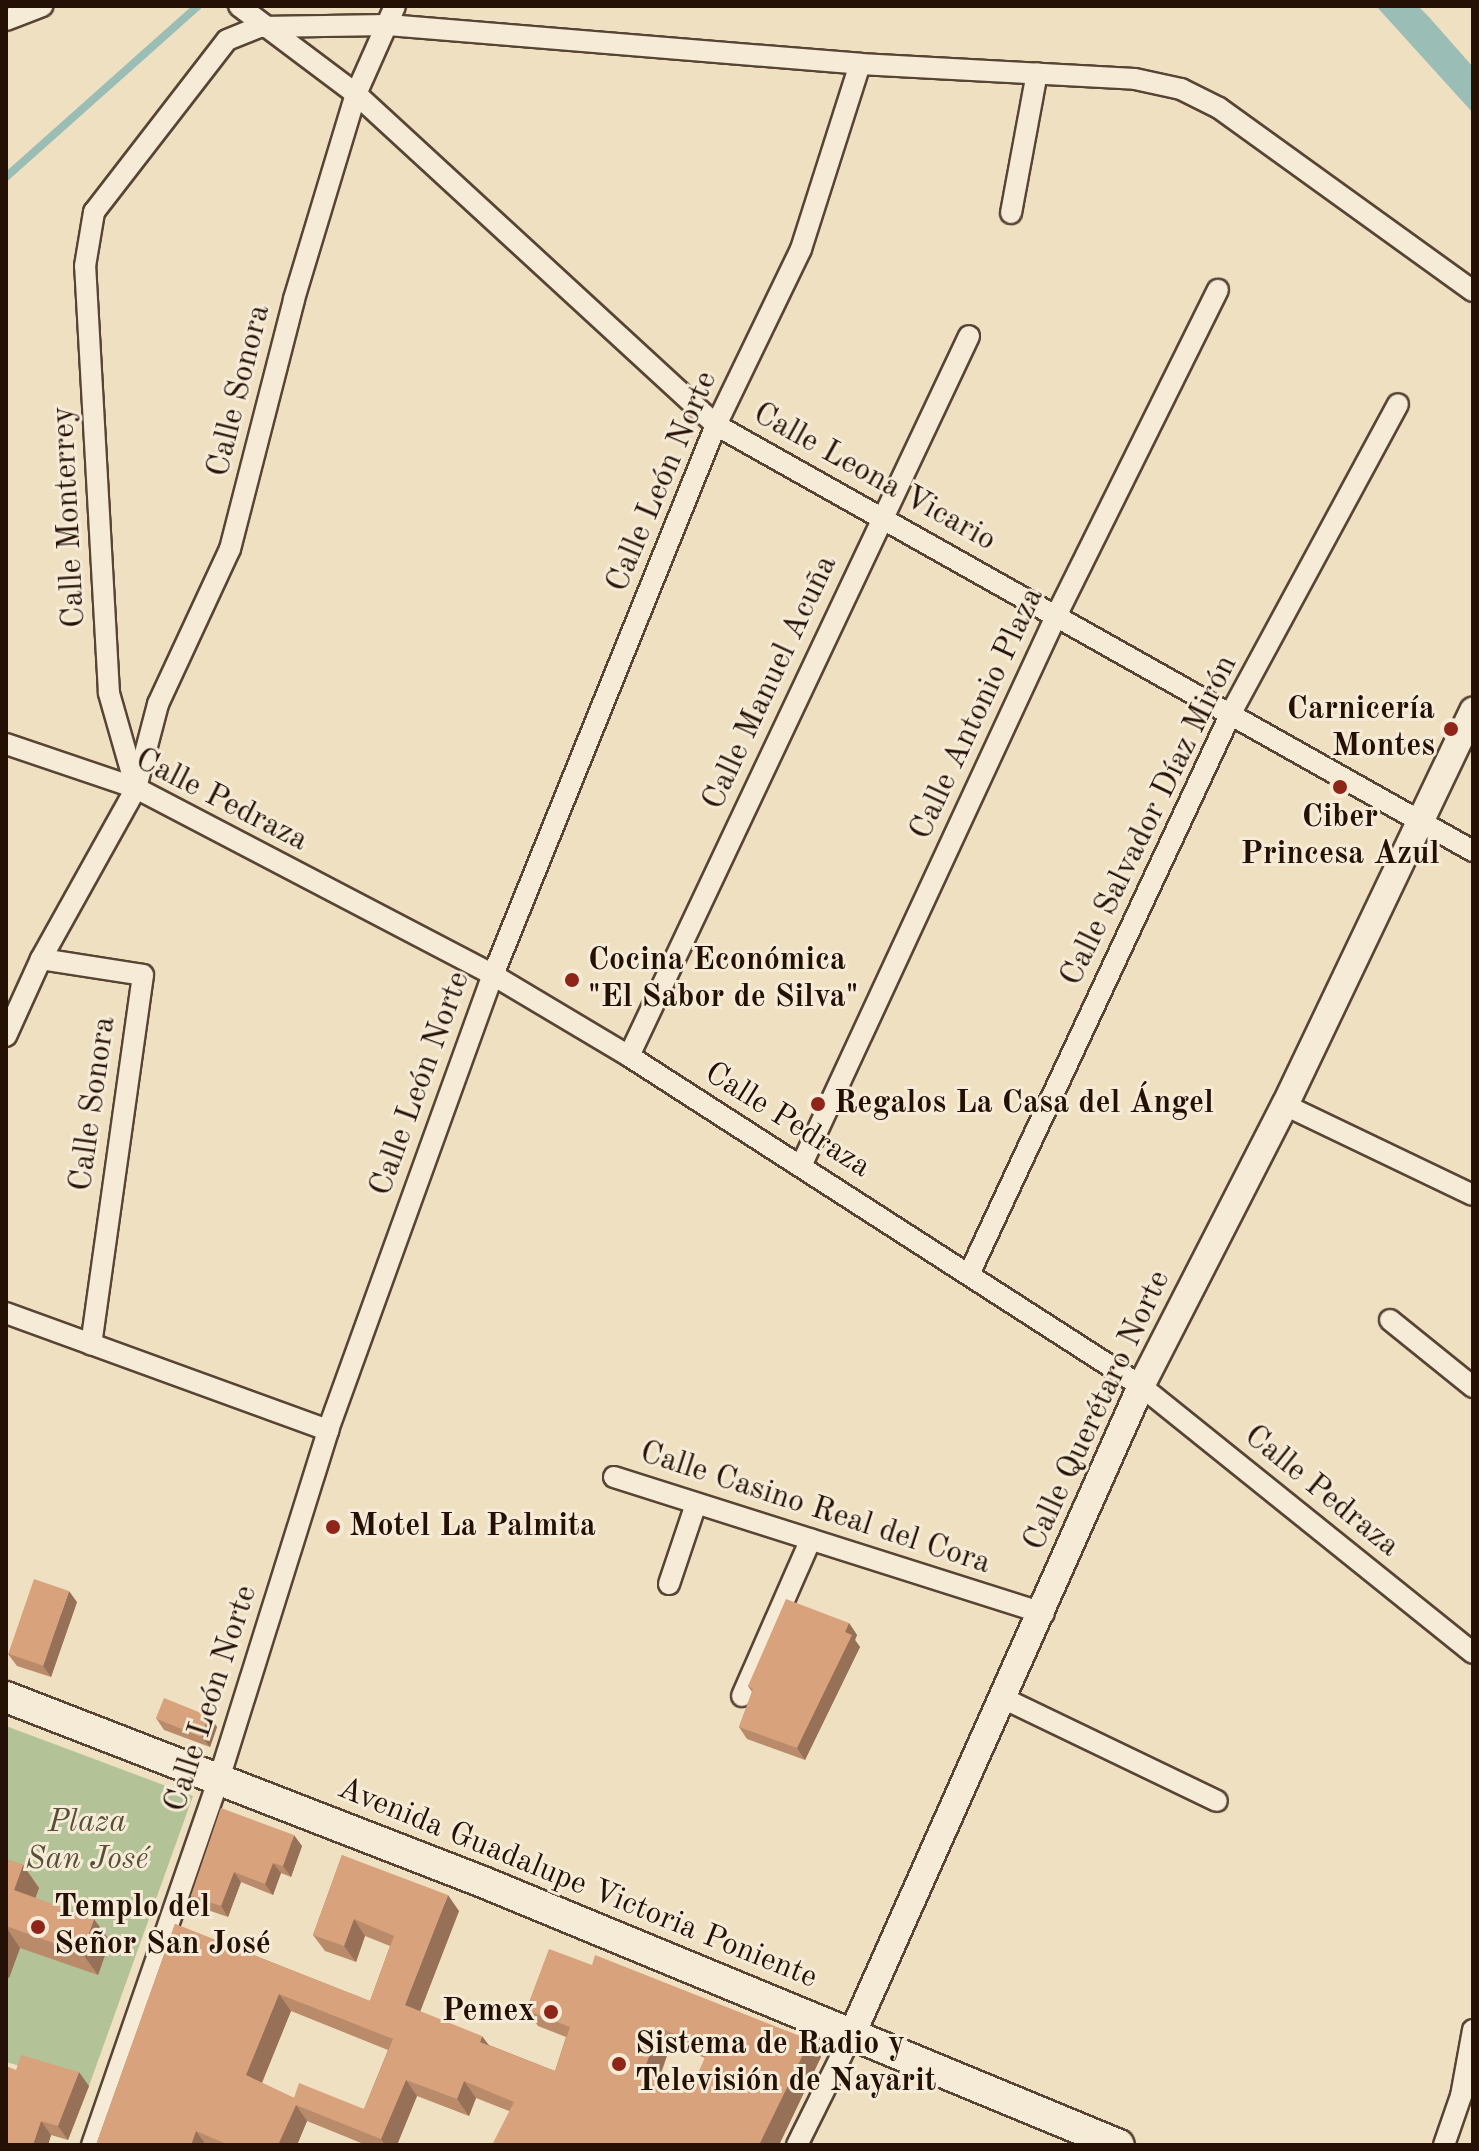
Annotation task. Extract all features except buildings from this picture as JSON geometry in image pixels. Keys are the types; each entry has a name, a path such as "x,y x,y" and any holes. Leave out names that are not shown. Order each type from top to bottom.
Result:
{"main road":[{"name":"Avenida Guadalupe Victoria Poniente","path":"6,1697 218,1782 483,1882 853,2032 1119,2145"}],"street":[{"path":"6,20 42,6"},
{"name":"Calle Leona Vicario","path":"239,6 260,27 356,94 716,425 883,515 1473,851"},
{"path":"260,27 391,16 860,64 1135,79 1181,89 1219,108 1473,291"},
{"name":"Calle Sonora","path":"136,788 158,704 230,549 294,299 356,94 391,16"},
{"name":"Calle Monterrey","path":"136,788 109,693 85,266 94,212 227,40 260,27"},
{"name":"Calle León Norte","path":"92,2145 218,1782 328,1430 493,975 716,425 801,249 860,64"},
{"path":"1011,213 1037,73"},
{"name":"Calle Antonio Plaza","path":"801,1166 1057,614 1218,290"},
{"name":"Calle Manuel Acuña","path":"629,1056 969,336"},
{"name":"Calle Salvador Díaz Mirón","path":"970,1272 1231,713 1398,404"},
{"name":"Calle Querétaro Norte","path":"797,2145 853,2032 1044,1613 1141,1386 1285,1105 1473,710"},
{"name":"Calle Pedraza","path":"6,744 136,788 493,975 629,1056 970,1272 1141,1386 1473,1653"},
{"path":"6,1036 41,959 136,788"},
{"name":"Calle Sonora","path":"41,959 143,975 91,1344"},
{"path":"1285,1105 1473,1195"},
{"path":"6,1313 328,1430"},
{"path":"1390,1320 1473,1387"},
{"name":"Calle Casino Real del Cora","path":"614,1477 1044,1613"},
{"path":"669,1584 696,1504"},
{"path":"742,1696 811,1539"},
{"path":"1005,1699 1217,1801"},
{"path":"1444,2145 1461,2096 1473,2030"}],"green space":[{"name":"Plaza San José","path":"6,1726 193,1796 89,2086 6,2062"}],"water":[{"path":"1376,6 1418,6 1429,17 1473,67 1473,113"}],"waterway":[{"path":"6,177 198,6"}],"place":[{"name":"Carnicería Montes","path":"1451,729"},
{"name":"Ciber Princesa Azul","path":"1340,787"},
{"name":"Cocina Económica \"El Sabor de Silva\"","path":"572,980"},
{"name":"Regalos La Casa del Ángel","path":"818,1104"},
{"name":"Motel La Palmita","path":"333,1527"},
{"name":"Templo del Señor San José","path":"38,1927"},
{"name":"Pemex","path":"551,2012"},
{"name":"Sistema de Radio y Televisión de Nayarit","path":"619,2064"}]}
